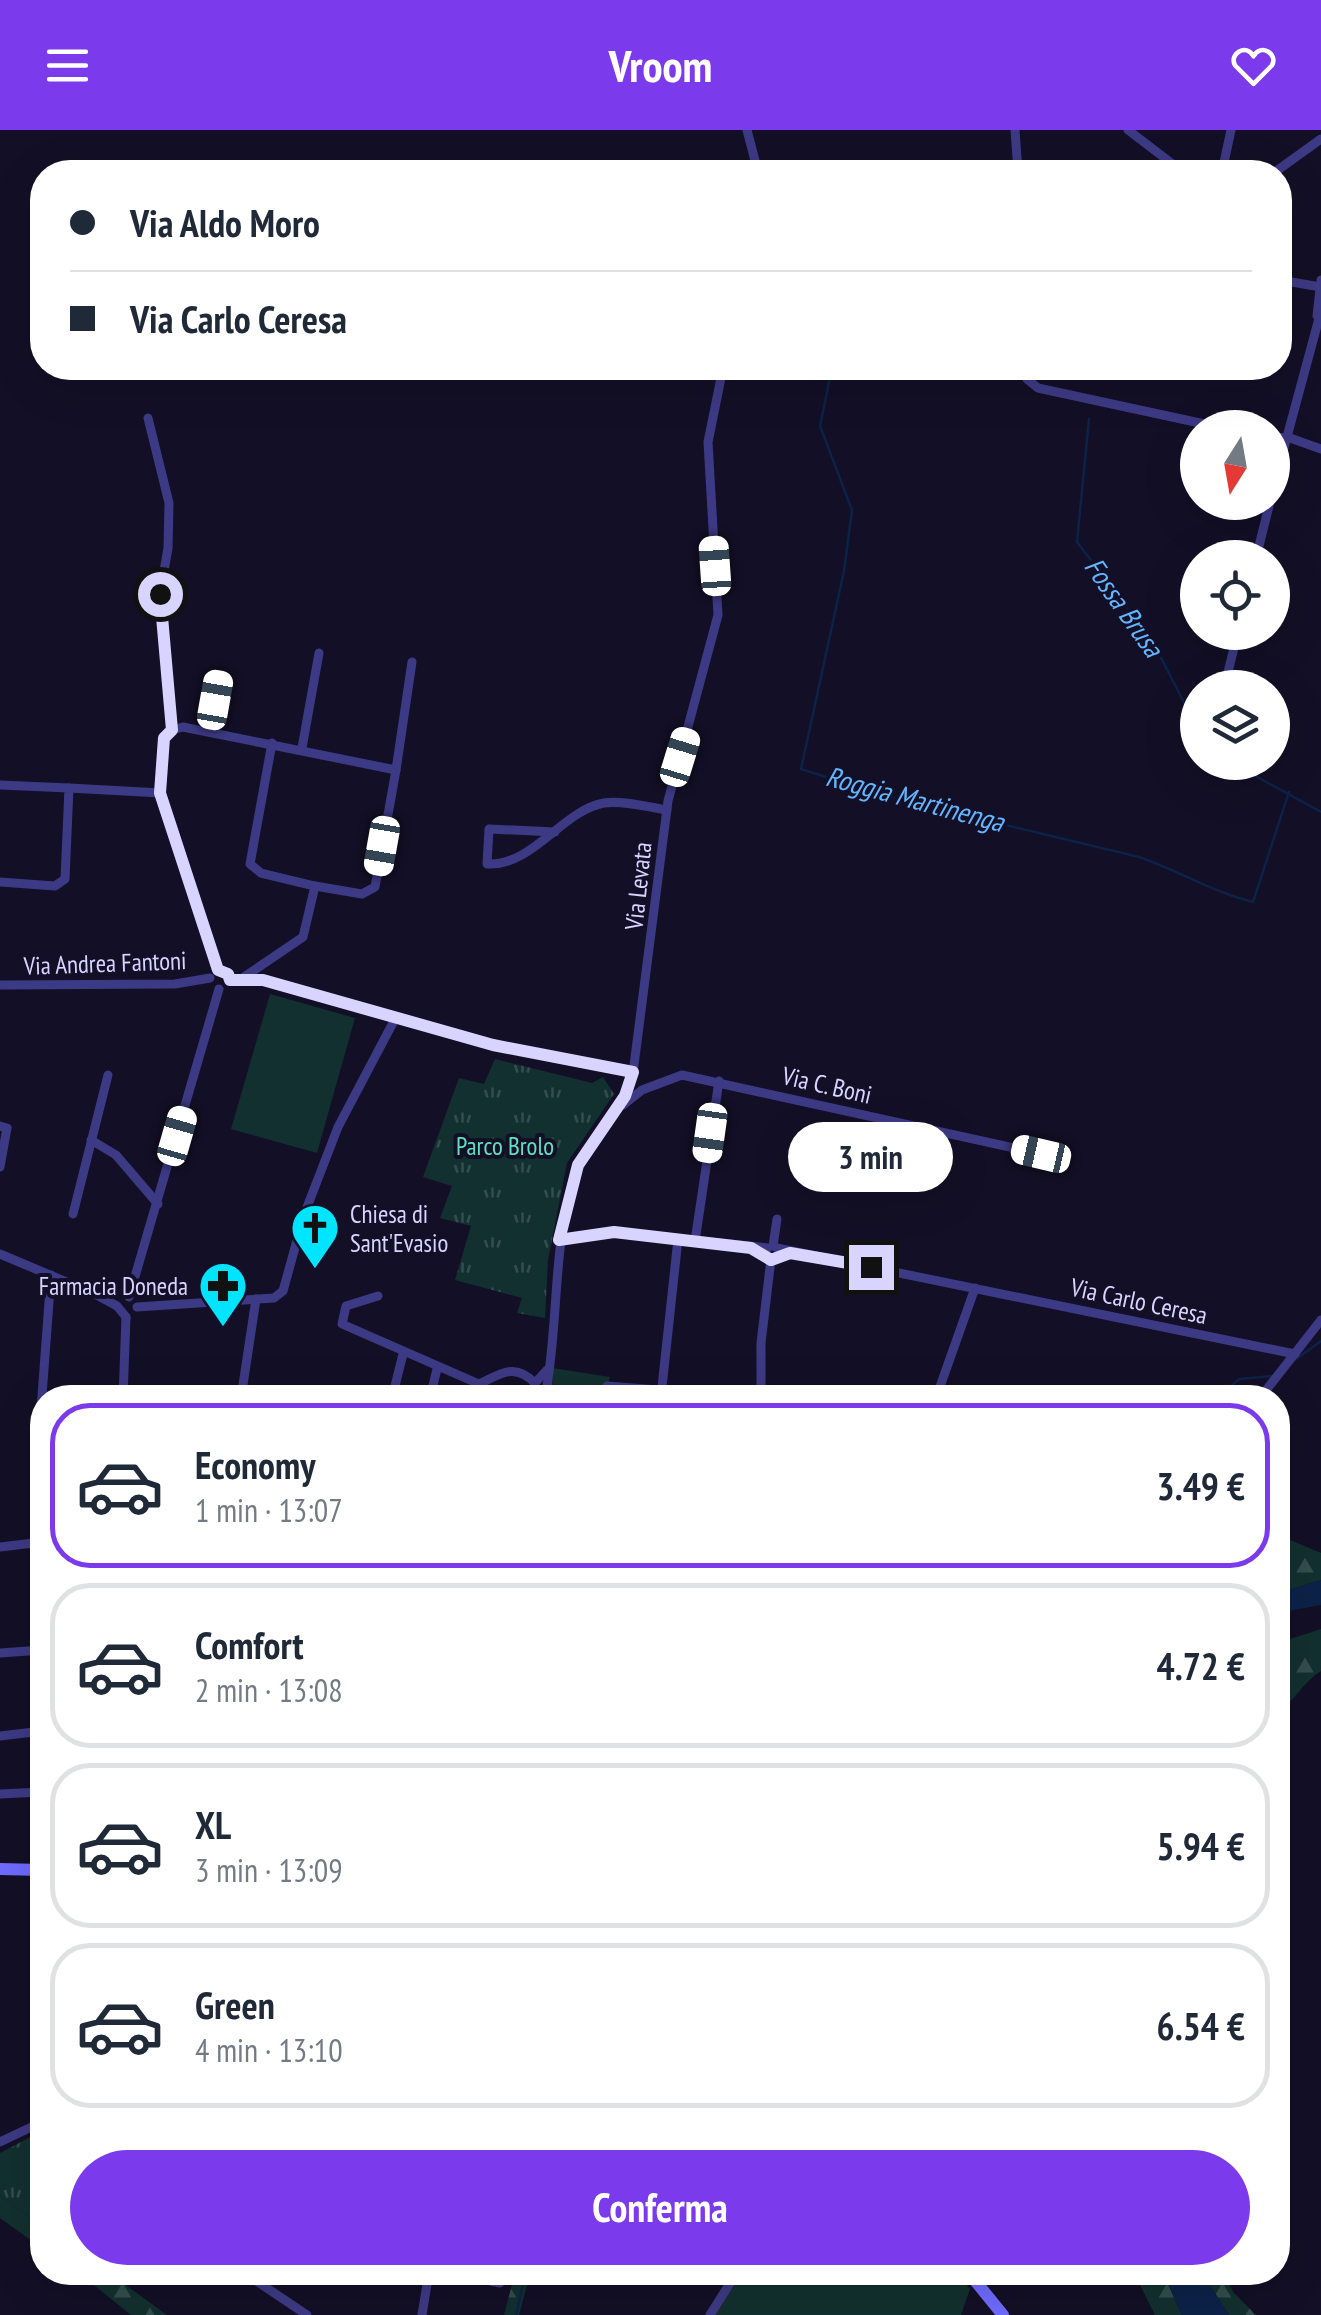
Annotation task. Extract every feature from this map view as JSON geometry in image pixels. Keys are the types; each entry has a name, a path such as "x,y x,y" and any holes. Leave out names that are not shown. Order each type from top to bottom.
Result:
{"street":[{"path":"747,130 755,160"},
{"path":"1016,130 1017,160"},
{"path":"1128,130 1167,160"},
{"path":"1225,160 1231,130"},
{"path":"1292,160 1321,140"},
{"path":"1292,282 1320,285 1319,315 1290,438 1321,449"},
{"name":"Via Levata","path":"547,1385 559,1240 578,1165 614,1114 633,1072 666,810 718,615 708,463 710,427 721,380"},
{"path":"1030,380 1038,388 1180,419"},
{"path":"148,418 170,503 160,594 172,730"},
{"path":"302,748 320,652"},
{"path":"272,743 250,864 261,873 362,894 374,887 412,662"},
{"path":"210,732 220,676"},
{"path":"218,970 160,793 164,738 183,727 396,770"},
{"path":"0,786 160,793"},
{"path":"0,882 56,886 66,879 69,788"},
{"path":"555,832 489,828 486,864 501,865 604,803 666,810"},
{"path":"242,979 302,937 315,886"},
{"path":"218,970 210,978 219,989"},
{"path":"218,970 228,974 230,980"},
{"name":"Via Andrea Fantoni","path":"0,985 176,984 210,978"},
{"path":"130,1297 219,989 230,980 263,980 493,1045 633,1072"},
{"path":"126,1317 137,1307 274,1298 283,1292 304,1215 338,1127 396,1017"},
{"path":"73,1214 108,1075"},
{"name":"Via C. Boni","path":"614,1114 633,1095 672,1076 719,1081 1041,1154"},
{"path":"695,1241 719,1081"},
{"path":"0,1126 7,1128 0,1167"},
{"path":"91,1140 116,1154 158,1204"},
{"path":"761,1385 761,1343 778,1219"},
{"name":"Via Carlo Ceresa","path":"559,1240 614,1232 773,1254 790,1253 1294,1354"},
{"path":"662,1385 678,1239"},
{"path":"0,1254 117,1306 126,1317 123,1385"},
{"path":"43,1385 52,1276"},
{"path":"941,1385 975,1288"},
{"path":"378,1296 355,1300 346,1306 340,1320 346,1327 403,1354 479,1384 506,1370 517,1370 535,1383 549,1368"},
{"path":"117,1306 121,1298 130,1297"},
{"path":"130,1297 137,1307"},
{"path":"243,1385 256,1299"},
{"path":"1270,1385 1321,1320"},
{"path":"395,1385 403,1354"},
{"path":"433,1385 437,1369"},
{"path":"0,1547 30,1543"},
{"path":"0,1653 30,1650"},
{"path":"0,1736 30,1732"},
{"path":"0,1794 30,1793"},
{"path":"0,1869 30,1870"},
{"path":"0,2142 30,2128"},
{"path":"261,2285 306,2315"},
{"path":"423,2313 428,2285"},
{"path":"710,2315 729,2285"},
{"path":"979,2285 1003,2315"}],"green space":[{"path":"270,994 355,1018 317,1153 231,1129"},
{"name":"Parco Brolo","path":"495,1059 592,1083 603,1077 614,1094 567,1163 548,1260 545,1318 517,1313 522,1298 455,1280 471,1226 440,1218 452,1186 423,1177 459,1078 484,1084"},
{"path":"553,1368 610,1377 608,1385 552,1385"},
{"path":"1290,1540 1321,1553 1321,1580 1290,1589"},
{"path":"1321,1629 1321,1671 1290,1701 1290,1639"},
{"path":"30,2137 30,2217 0,2196 0,2153"},
{"path":"0,2196 30,2217 30,2239 0,2218"},
{"path":"94,2285 126,2285 167,2315 131,2315"},
{"path":"512,2285 527,2285 519,2315 504,2315"},
{"path":"730,2285 967,2285 970,2289 961,2315 706,2315"},
{"path":"1140,2285 1168,2285 1182,2315 1155,2315"},
{"path":"1210,2285 1229,2285 1256,2315 1229,2315"}],"water":[{"path":"1321,1580 1321,1605 1290,1611 1290,1589"},
{"path":"1168,2285 1210,2285 1229,2315 1182,2315"}],"waterway":[{"name":"Roggia Martinenga","path":"830,380 820,426 852,510 844,571 801,769 889,797 1139,857 1253,902 1289,792"},
{"name":"Fossa Brusa","path":"1089,419 1077,542 1153,642 1180,695"},
{"name":"Fossa Brusa","path":"1263,780 1321,812"},
{"path":"1295,1360 1321,1341"},
{"path":"1232,1385 1239,1379 1273,1376"},
{"path":"516,2315 523,2285"}],"place":[{"name":"Chiesa di Sant'Evasio","path":"315,1270"},
{"name":"Farmacia Doneda","path":"223,1328"}],"route":[{"path":"160,594 170,698 168,724 172,730 164,738 160,793 218,970 225,971 230,980 263,980 493,1045 633,1072 625,1096 578,1165 559,1240 614,1232 751,1248 771,1260 790,1253 871,1267"}]}
